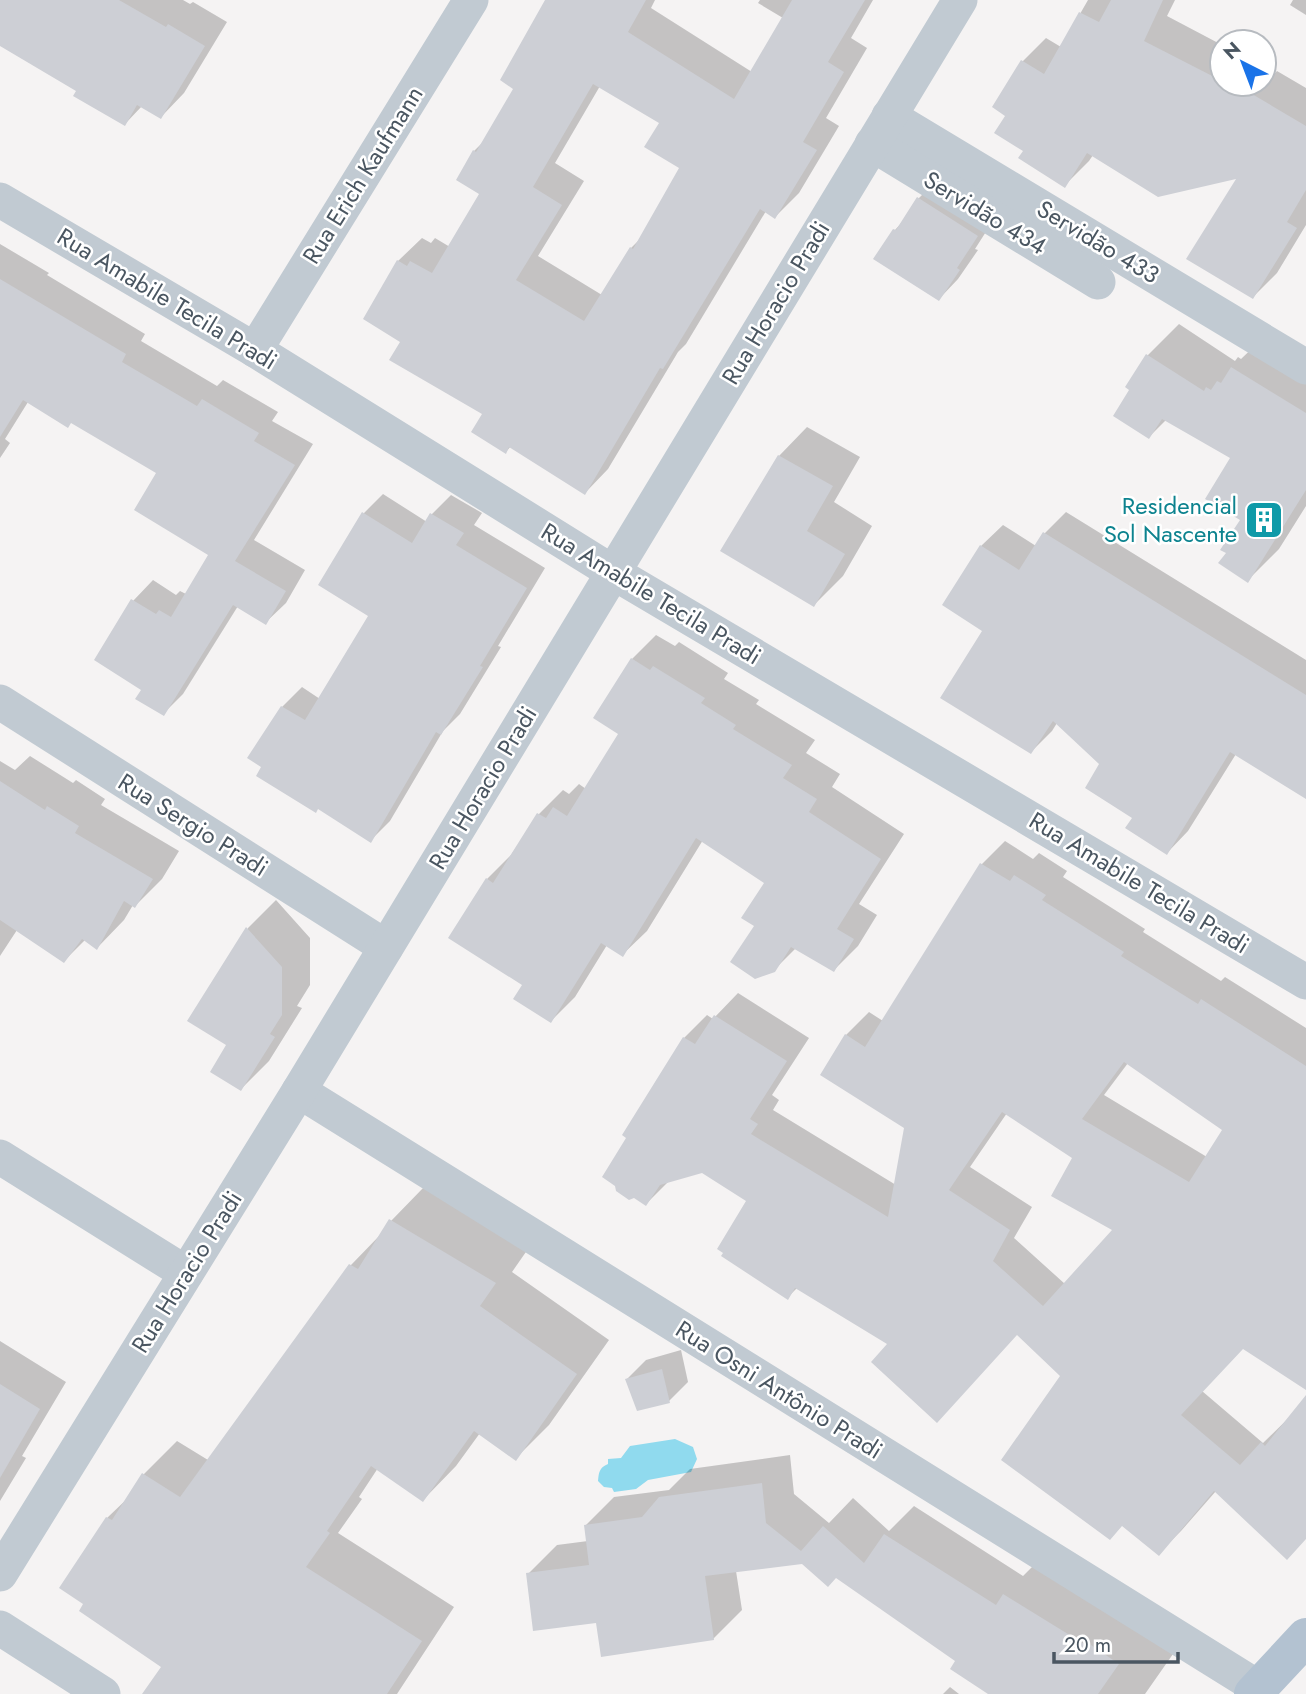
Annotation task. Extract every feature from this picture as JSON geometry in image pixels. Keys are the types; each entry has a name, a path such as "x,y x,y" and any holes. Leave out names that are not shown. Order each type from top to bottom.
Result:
{"main road":[{"path":"1256,1691 1306,1637"}],"street":[{"name":"Rua Erich Kaufmann","path":"255,350 471,0"},
{"name":"Rua Horacio Pradi","path":"0,1574 299,1091 960,0"},
{"name":"Servidão 434","path":"881,130 1098,282"},
{"name":"Servidão 433","path":"881,130 1306,367"},
{"name":"Rua Amabile Tecila Pradi","path":"0,200 255,350 614,573 1306,982"},
{"name":"Rua Sergio Pradi","path":"0,702 386,947"},
{"name":"Rua Osni Antônio Pradi","path":"299,1091 1256,1691"},
{"path":"0,1157 186,1273"},
{"path":"0,1628 103,1694"}],"water":[{"path":"675,1439 693,1447 697,1459 691,1472 648,1480 636,1489 614,1492 612,1488 604,1487 598,1481 600,1471 608,1464 608,1459 621,1458 630,1446"}],"building":[{"path":"0,0 119,0 205,46 161,119 137,105 125,126 73,96 76,91 0,46"},
{"path":"545,0 646,0 628,32 734,99 792,0 865,0 828,62 844,72 803,142 817,150 775,219 760,209 663,369 660,368 585,495 509,447 506,454 471,432 482,414 389,360 400,342 363,319 397,260 407,266 410,261 432,273 479,194 456,180 513,89 500,80","holes":["593,84 659,123 644,147 679,168 633,249 630,247 584,321 516,280 562,205 533,187"]},
{"path":"1111,0 1163,0 1144,41 1208,74 1208,98 1259,98 1306,126 1306,190 1287,222 1297,228 1253,299 1186,259 1236,179 1158,197 1087,153 1065,188 1018,158 1023,151 994,133 1005,116 992,107 1021,60 1044,74 1079,12 1099,22"},
{"path":"917,197 978,236 939,301 873,259"},
{"path":"0,279 126,354 122,362 197,406 202,399 259,433 254,441 295,465 235,561 286,591 266,625 233,605 164,716 135,699 141,690 94,660 131,599 156,614 159,610 171,617 208,555 134,510 156,473 71,423 68,428 23,400 0,437"},
{"path":"1146,354 1204,391 1206,387 1211,390 1217,381 1221,383 1231,367 1306,413 1306,490 1248,583 1218,563 1226,553 1220,550 1240,520 1205,499 1230,458 1162,419 1149,439 1113,416 1129,390 1125,387"},
{"path":"778,455 833,486 807,531 845,554 814,607 720,551"},
{"path":"362,512 412,543 430,513 464,533 456,545 527,588 480,666 483,667 441,735 436,732 371,843 318,809 316,813 256,776 261,767 247,758 281,706 305,720 368,616 318,585"},
{"path":"1043,532 1306,695 1306,799 1230,752 1167,855 1125,828 1132,818 1085,788 1099,764 1053,721 1031,754 940,698 982,631 942,605 980,545 1019,570"},
{"path":"631,658 650,670 653,666 705,698 701,703 736,725 733,729 792,765 783,778 817,799 809,812 881,859 837,929 854,939 834,972 791,947 775,972 755,979 730,962 754,926 741,918 764,883 696,838 623,957 601,943 551,1023 513,999 522,985 448,938 486,878 493,883 537,813 546,818 553,807 567,816 618,734 593,718"},
{"path":"0,781 45,810 47,806 79,826 75,833 153,879 135,908 124,901 97,950 82,939 64,963 0,920"},
{"path":"980,863 1010,881 1014,875 1046,895 1042,900 1124,952 1121,956 1198,1004 1201,999 1306,1066 1306,1390 1243,1349 1181,1415 1240,1465 1261,1442 1265,1446 1306,1395 1306,1539 1287,1560 1214,1491 1159,1556 1122,1526 1110,1540 1001,1460 1060,1376 1017,1335 937,1423 871,1362 887,1344 795,1288 788,1300 721,1256 723,1253 717,1249 746,1201 702,1173 660,1185 646,1206 634,1198 629,1200 602,1177 626,1138 622,1135 683,1037 695,1044 714,1015 787,1061 750,1119 758,1124 751,1134 888,1217 904,1128 820,1075 845,1034 865,1047","holes":["1124,1062 1222,1130 1189,1182 1082,1119","1002,1112 1072,1158 1051,1196 1112,1230 1043,1306 993,1261 1010,1230 949,1190"]},
{"path":"246,927 282,967 282,1015 270,1034 275,1037 241,1091 210,1072 226,1045 187,1021"},
{"path":"389,1219 496,1283 480,1306 577,1374 516,1461 474,1431 423,1502 371,1466 327,1531 330,1533 306,1567 422,1641 387,1694 142,1694 161,1667 79,1611 83,1604 59,1588 106,1517 112,1520 142,1473 180,1497 349,1264 358,1269"},
{"path":"662,1369 670,1403 637,1411 625,1379"},
{"path":"0,1384 40,1409 0,1478"},
{"path":"762,1483 766,1523 801,1551 823,1526 864,1563 884,1534 996,1605 1003,1594 1119,1664 1098,1694 988,1694 950,1669 955,1661 836,1578 828,1587 802,1564 705,1576 714,1640 601,1657 596,1623 533,1631 526,1573 589,1565 584,1525 642,1517 659,1497"}],"place":[{"name":"Residencial Sol Nascente","path":"1264,520"}]}
